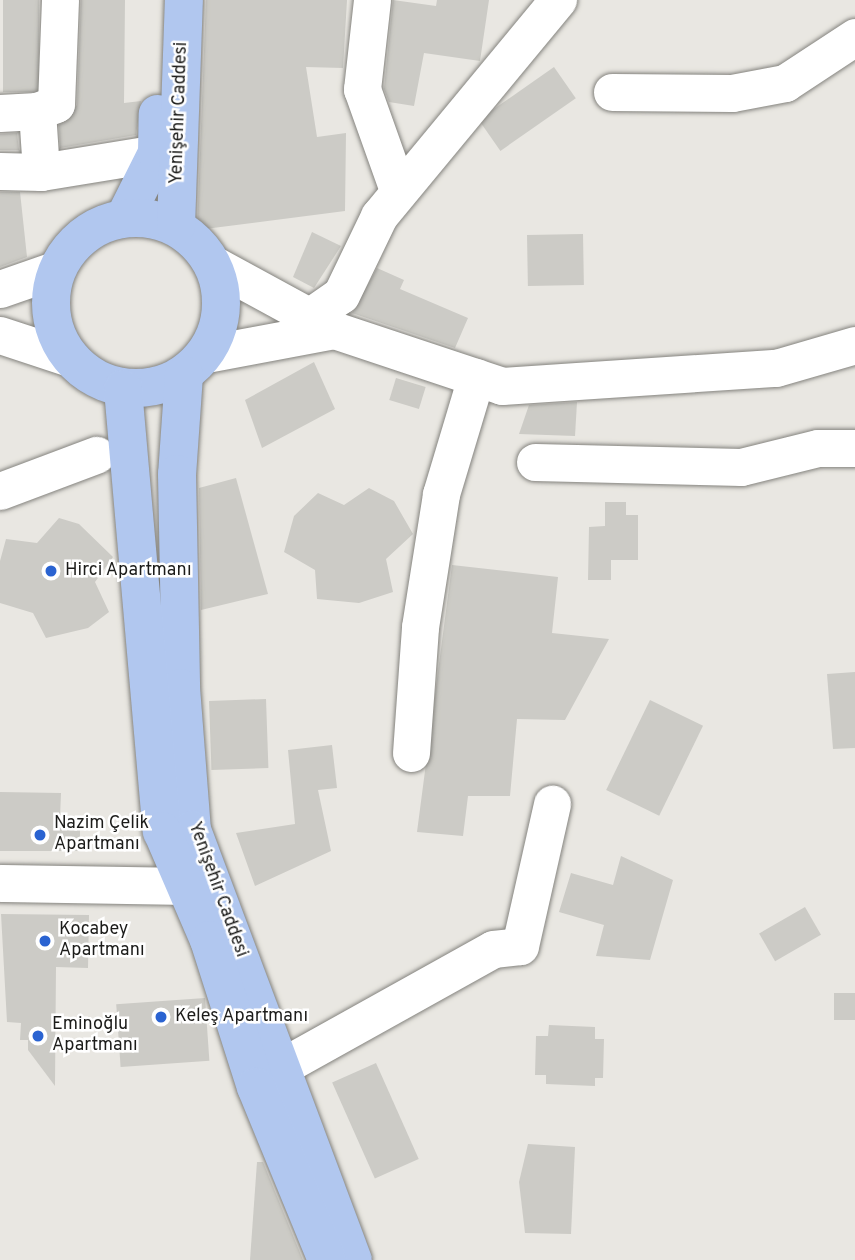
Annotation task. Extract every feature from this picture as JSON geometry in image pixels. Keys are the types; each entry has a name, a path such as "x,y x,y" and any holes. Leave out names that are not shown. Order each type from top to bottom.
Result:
{"main road":[{"name":"Yenişehir Caddesi","path":"125,218 157,153 160,0"},
{"name":"Yenişehir Caddesi","path":"176,226 184,0"},
{"path":"125,218 176,226 213,264 222,293 220,325 195,365 155,387 124,389 94,379 70,358 55,331 50,300 57,270 75,243 125,218"},
{"name":"Yenişehir Caddesi","path":"195,365 177,474 179,608 192,830 283,1066 353,1260"},
{"name":"Yenişehir Caddesi","path":"124,389 162,831 327,1260"}],"street":[{"path":"0,113 37,111 56,104 60,0"},
{"path":"372,0 362,89 398,190"},
{"path":"195,365 323,322 341,295 379,216 558,0"},
{"path":"612,92 732,93 785,83 855,37"},
{"path":"37,111 41,172"},
{"path":"0,170 41,172 157,153"},
{"path":"213,264 323,322 502,386 776,368 855,345"},
{"path":"0,289 57,270"},
{"path":"0,335 70,358"},
{"path":"411,753 420,627 441,494 476,377"},
{"path":"535,463 741,467 818,448 855,448"},
{"path":"0,491 96,455"},
{"path":"283,1066 493,949 520,946 552,804"},
{"path":"0,883 185,886"}],"building":[{"path":"3,0 39,0 39,92 3,92"},
{"path":"81,0 125,0 124,103 141,101 136,135 60,148 59,125 77,105"},
{"path":"206,0 347,0 343,68 306,67 317,137 346,133 345,211 197,230"},
{"path":"393,0 436,6 437,0 489,0 480,61 424,53 414,106 389,102 384,89"},
{"path":"554,67 576,98 500,151 479,120"},
{"path":"17,133 19,150 0,150 0,134"},
{"path":"0,192 20,192 27,257 0,267"},
{"path":"312,232 341,246 314,288 293,277"},
{"path":"583,234 584,285 528,286 527,235"},
{"path":"377,268 404,280 400,289 468,318 455,348 352,313"},
{"path":"314,362 335,409 262,448 245,400"},
{"path":"396,378 426,387 419,409 389,400"},
{"path":"577,402 575,436 519,434 529,405"},
{"path":"236,478 268,594 201,610 199,488"},
{"path":"369,488 394,501 413,534 386,559 393,592 359,603 317,599 315,570 284,552 294,516 318,493 344,505"},
{"path":"605,502 626,502 626,515 638,515 638,560 611,560 611,580 588,580 589,527 605,526"},
{"name":"Hirci Apartmanı","path":"59,518 79,524 113,557 95,582 109,612 88,628 46,638 33,613 0,603 0,561 6,539 37,543"},
{"path":"452,565 558,577 552,633 609,639 565,720 517,719 510,796 468,796 463,836 417,832"},
{"path":"855,672 855,748 833,749 827,674"},
{"path":"266,699 268,768 211,770 209,701"},
{"path":"650,700 703,726 659,816 606,790"},
{"path":"332,745 337,788 318,790 331,851 255,886 236,833 295,824 288,750"},
{"name":"Nazim Çelik Apartmanı","path":"0,792 61,793 60,818 80,818 80,851 0,851"},
{"path":"621,856 673,880 650,960 596,956 604,925 559,912 571,873 613,885"},
{"path":"805,907 821,935 775,961 759,934"},
{"path":"1,914 89,915 88,968 56,967 55,1086 28,1050 28,1040 20,1040 21,1023 7,1022"},
{"path":"834,993 855,993 855,1020 834,1020"},
{"name":"Keleş Apartmanı","path":"205,998 209,1061 121,1067 116,1004"},
{"path":"549,1025 595,1027 595,1039 604,1039 603,1078 595,1078 595,1086 546,1084 546,1075 535,1075 536,1036 548,1036"},
{"path":"376,1063 419,1159 375,1178 332,1083"},
{"path":"528,1144 575,1147 571,1234 525,1233 519,1182"},
{"path":"257,1162 263,1162 303,1260 250,1260"}],"place":[{"name":"Hirci Apartmanı","path":"51,571"},
{"name":"Nazim Çelik Apartmanı","path":"40,835"},
{"name":"Kocabey Apartmanı","path":"45,941"},
{"name":"Keleş Apartmanı","path":"161,1017"},
{"name":"Eminoğlu Apartmanı","path":"38,1036"}]}
